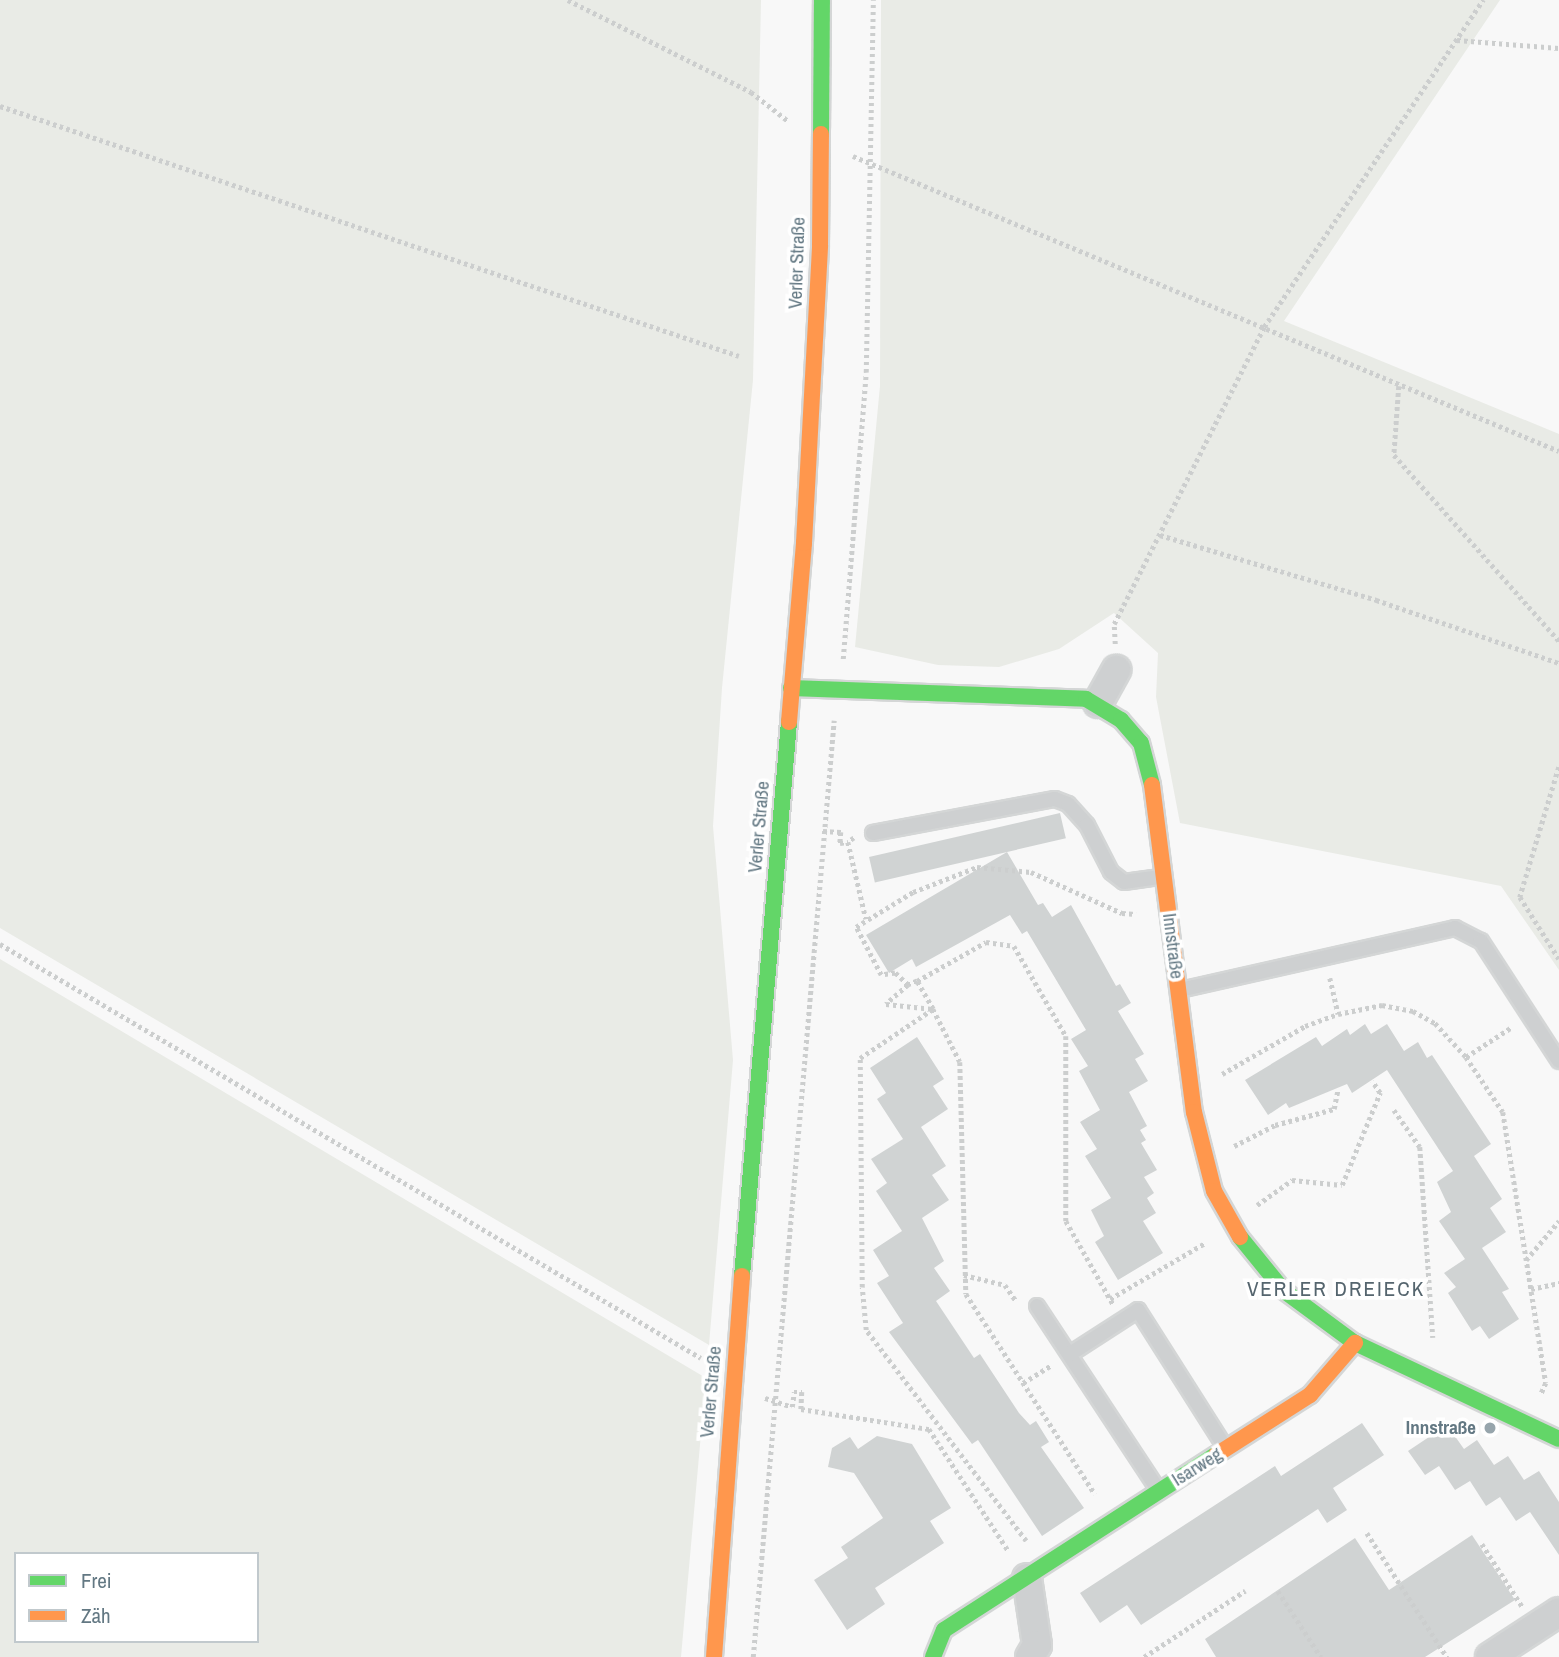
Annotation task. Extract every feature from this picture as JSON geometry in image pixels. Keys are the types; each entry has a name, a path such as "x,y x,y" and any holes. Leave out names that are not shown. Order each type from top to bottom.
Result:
{"street":[{"name":"Verler Straße","path":"714,1657 733,1377 808,479 820,245 822,0"},
{"path":"791,688 838,692 1065,697 1098,703 1116,670"},
{"name":"Innstraße","path":"1098,703 1141,743 1152,777 1190,1079 1205,1160 1214,1191 1233,1227 1283,1290 1355,1343 1559,1439"},
{"name":"Isarweg","path":"933,1657 935,1643 944,1630 1310,1395 1337,1369 1355,1343"},
{"path":"1027,1578 1037,1645 1030,1657"},
{"path":"1490,1657 1559,1612"}],"lane":[{"path":"873,834 1055,799 1068,804 1087,825 1111,873 1125,882 1164,877"},
{"path":"1179,990 1455,928 1481,941 1559,1061"},
{"path":"1037,1307 1159,1491"},
{"path":"1070,1354 1138,1310 1226,1448"}],"path":[{"path":"568,0 751,92"},
{"path":"752,1657 823,831 847,628 866,372 873,163 873,0"},
{"path":"1116,670 1114,624 1264,327 1483,0"},
{"path":"1457,40 1559,48"},
{"path":"0,106 739,356"},
{"path":"873,163 1559,451"},
{"path":"1399,386 1394,455 1559,641"},
{"path":"1160,535 1376,600 1559,663"},
{"path":"1559,767 1520,897 1559,959"},
{"path":"823,831 841,832 840,843 873,834"},
{"path":"848,842 866,919"},
{"path":"908,985 895,974 881,975 856,927 913,892 989,864 1031,872 1122,913 1168,909"},
{"path":"933,1009 886,1004 908,985 986,942 1014,946 1066,1036 1066,1220 1124,1319"},
{"path":"0,944 733,1377 775,1405 792,1406 793,1392 802,1392 801,1409 929,1429 1027,1578"},
{"path":"1326,956 1338,1014"},
{"path":"917,981 960,1062 964,1085 966,1294 1112,1521"},
{"path":"1190,1079 1226,1073 1305,1026 1338,1014 1382,1005 1413,1011 1435,1023 1466,1057 1503,1112 1546,1383 1527,1424"},
{"path":"933,1009 860,1058 858,1196 866,1330 1034,1550"},
{"path":"1466,1057 1530,1016"},
{"path":"1110,1299 1233,1227 1280,1185 1320,1180 1342,1185 1380,1093 1371,1081"},
{"path":"1205,1160 1275,1125 1334,1109 1338,1090"},
{"path":"1394,1110 1420,1147 1433,1338"},
{"path":"1525,1261 1559,1221"},
{"path":"964,1275 1004,1285 1017,1302 1037,1307"},
{"path":"1531,1289 1559,1283"},
{"path":"1023,1383 1070,1354"},
{"path":"1367,1533 1447,1657"},
{"path":"1482,1544 1535,1627"},
{"path":"1144,1657 1245,1591"},
{"path":"1278,1591 1321,1657"}],"shaded area":[{"path":"0,0 761,0 753,380 722,688 713,826 733,1060 709,1345 0,928"},
{"path":"881,0 1500,0 1284,321 1559,434 1559,970 1501,886 1180,823 1156,697 1158,653 1114,613 1059,649 999,667 938,665 855,647 880,386"},
{"path":"0,959 706,1378 681,1657 0,1657"}],"building":[{"path":"1060,813 1066,838 875,882 869,857"},
{"path":"1007,852 1038,905 1043,903 1052,917 1071,905 1116,986 1120,984 1131,1003 1118,1011 1144,1054 1135,1059 1148,1081 1129,1092 1147,1126 1140,1130 1146,1140 1141,1143 1157,1170 1144,1177 1154,1193 1147,1198 1156,1213 1143,1221 1163,1253 1118,1280 1095,1242 1104,1236 1091,1210 1111,1198 1085,1156 1097,1149 1080,1122 1100,1110 1079,1071 1088,1066 1071,1039 1086,1030 1027,931 1022,934 1010,915 916,967 912,959 889,973 866,935"},
{"path":"1365,1024 1371,1034 1387,1024 1404,1051 1418,1042 1427,1058 1432,1055 1491,1144 1474,1156 1502,1199 1490,1208 1506,1232 1482,1248 1509,1289 1502,1292 1519,1319 1489,1339 1480,1326 1472,1331 1448,1293 1456,1287 1444,1273 1465,1259 1439,1221 1451,1212 1437,1182 1453,1171 1387,1070 1352,1093 1347,1084 1289,1108 1286,1103 1268,1115 1245,1080 1316,1037 1322,1046 1347,1029 1350,1035"},
{"path":"917,1037 944,1079 933,1086 948,1109 921,1127 946,1166 932,1175 949,1200 922,1218 944,1261 934,1268 950,1291 936,1301 974,1358 980,1354 1019,1413 1030,1425 1036,1421 1049,1442 1041,1447 1084,1508 1042,1536 978,1440 972,1444 889,1332 903,1323 877,1283 889,1276 873,1250 902,1231 876,1191 887,1183 871,1159 903,1139 877,1099 886,1093 870,1068"},
{"path":"1362,1423 1384,1455 1333,1488 1347,1510 1327,1523 1318,1509 1141,1625 1127,1605 1100,1623 1080,1593 1275,1466 1281,1476"},
{"path":"1447,1425 1464,1449 1477,1440 1494,1465 1508,1456 1524,1480 1539,1471 1559,1502 1559,1555 1530,1512 1516,1521 1500,1497 1486,1506 1470,1481 1455,1490 1439,1466 1425,1475 1408,1451"},
{"path":"877,1436 912,1444 951,1508 930,1521 944,1543 875,1588 885,1604 847,1630 814,1580 848,1558 841,1547 883,1518 854,1473 828,1467 832,1448 850,1437 858,1449"},
{"path":"1472,1535 1515,1600 1425,1657 1216,1657 1205,1639 1355,1538 1389,1590"}],"traffic: fast":[{"path":"821,134 822,0"},
{"path":"791,688 1086,699 1121,720 1141,743 1152,785"},
{"path":"742,1276 789,722"},
{"path":"1240,1237 1283,1290 1355,1343 1559,1439"},
{"path":"933,1657 944,1630 1216,1455"}],"traffic: slow":[{"path":"789,722 804,543 820,245 821,134"},
{"path":"1152,785 1194,1112 1214,1191 1240,1237"},
{"path":"714,1657 742,1276"},
{"path":"1216,1455 1310,1395 1355,1343"}],"place":[{"name":"Innstraße","path":"1490,1428"}],"district":[{"name":"VERLER DREIECK","path":"1336,1289"}]}
